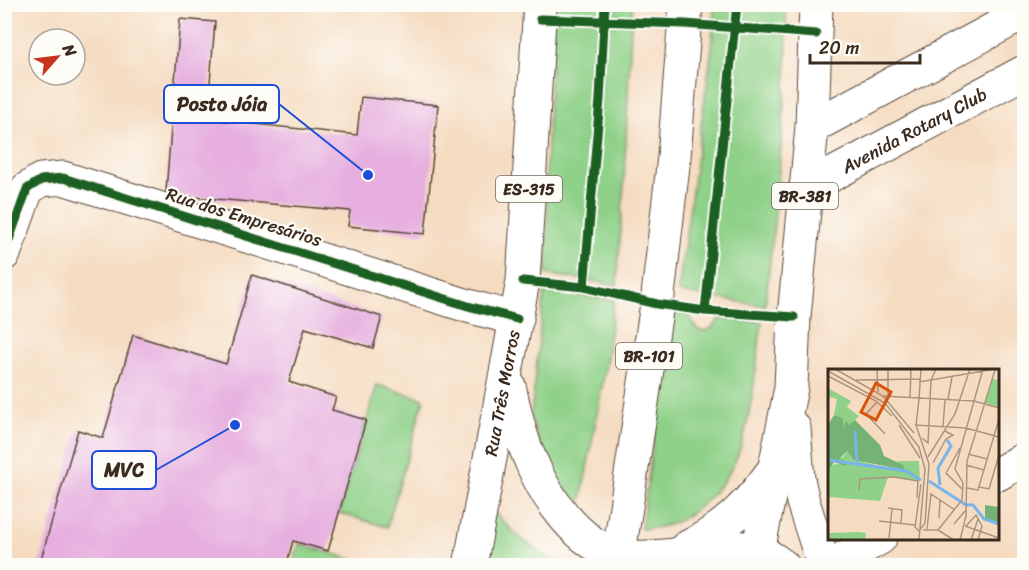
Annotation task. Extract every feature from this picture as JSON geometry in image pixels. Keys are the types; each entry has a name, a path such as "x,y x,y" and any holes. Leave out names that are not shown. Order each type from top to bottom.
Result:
{"main road":[{"name":"Rua Três Morros","path":"470,566 523,281 540,4"},
{"name":"BR-101","path":"618,560 657,304 674,157 686,4"},
{"name":"BR-381","path":"791,388 794,317 812,127 816,4"},
{"path":"812,127 1024,13"},
{"name":"Avenida Rotary Club","path":"805,189 1024,72"},
{"name":"Rua dos Empresários","path":"4,254 27,189 41,180 63,178 468,306 517,319"},
{"path":"506,373 519,427 531,462 544,486 564,515 585,537 618,560 642,557 668,560 725,548 765,561 775,468 791,388"},
{"path":"791,388 798,479 824,566"},
{"path":"999,473 1024,459"},
{"path":"668,560 704,539 733,518 751,500 775,468"},
{"path":"831,566 876,540"}],"green space":[{"path":"554,5 632,5 617,285 546,274 548,242 546,163"},
{"path":"714,5 785,5 787,40 785,93 765,306 678,292 712,47"},
{"path":"544,292 614,300 606,365 580,506 549,471 531,417"},
{"path":"672,312 690,315 695,326 702,331 710,329 719,319 762,322 755,378 743,439 730,471 718,488 707,500 682,519 659,527 641,529"},
{"path":"377,385 424,399 387,527 339,513"},
{"path":"491,508 524,541 565,565 480,566"},
{"path":"299,544 372,565 293,565"}],"building":[{"path":"180,19 215,22 207,119 357,135 361,97 438,105 425,234 348,226 350,211 182,196 166,191"},
{"path":"252,275 382,317 373,348 305,328 289,382 336,397 332,410 366,420 328,551 293,541 286,566 39,566 78,430 103,438 133,335 226,364"}],"cycle path":[{"path":"584,287 600,99 605,4"},
{"path":"705,311 737,4"},
{"path":"540,19 685,24 816,34"},
{"path":"4,254 27,189 41,180 63,178 468,306 517,319"},
{"path":"523,281 584,287 657,304 705,311 794,317"}],"place":[{"name":"Posto Jóia","path":"368,175"},
{"name":"MVC","path":"235,425"}]}
